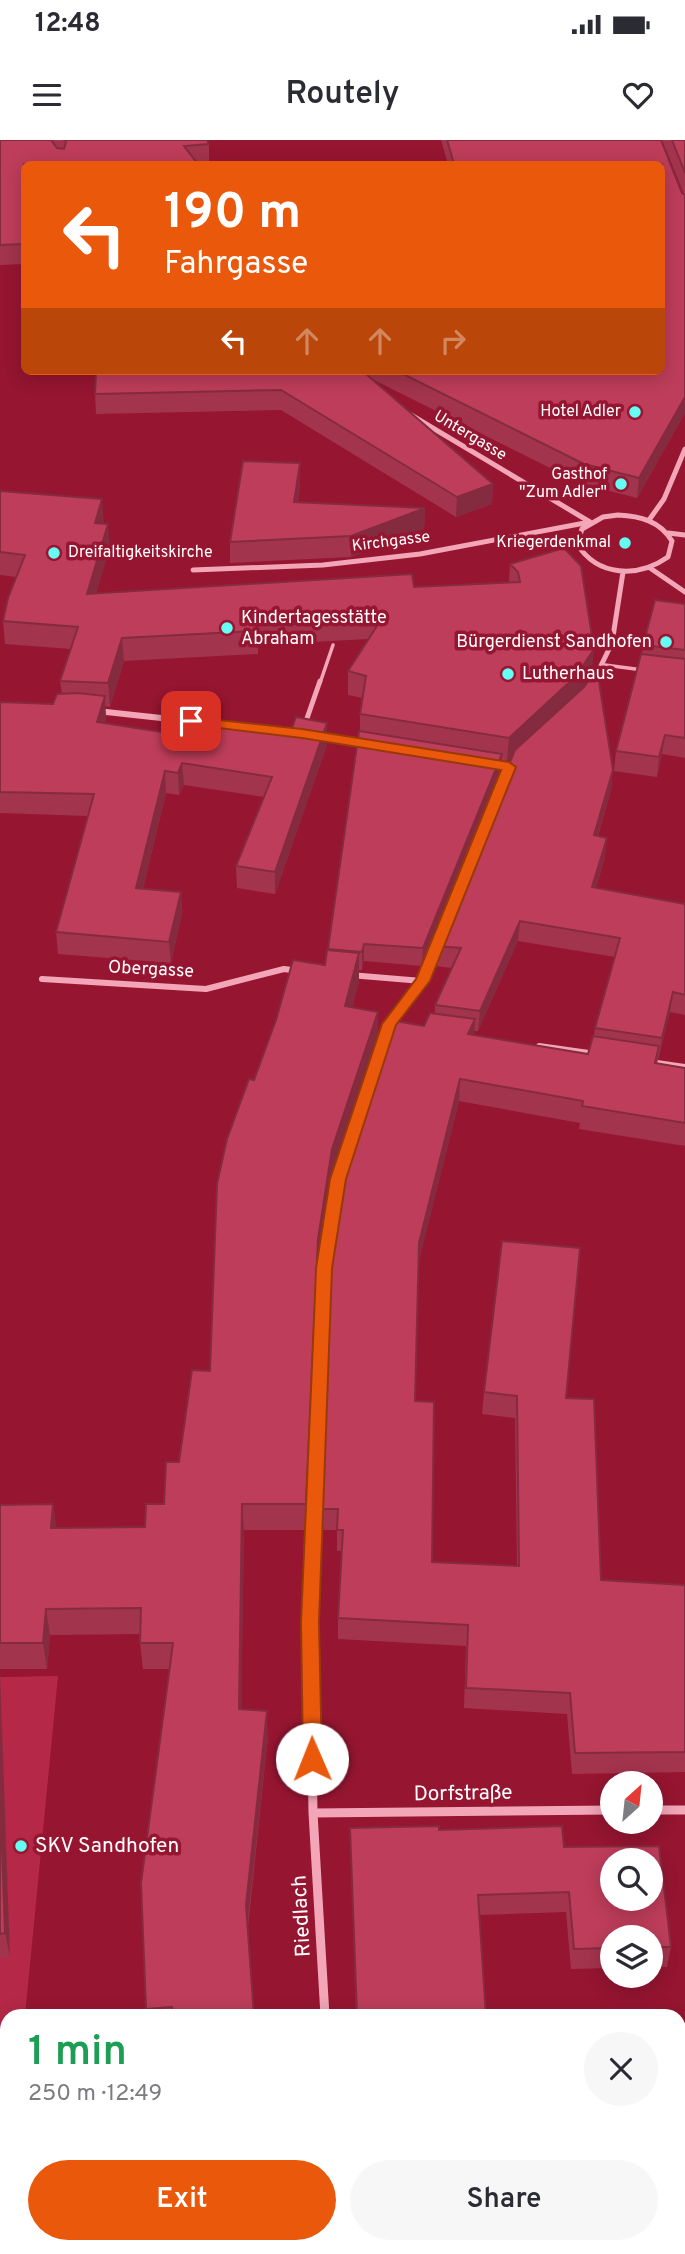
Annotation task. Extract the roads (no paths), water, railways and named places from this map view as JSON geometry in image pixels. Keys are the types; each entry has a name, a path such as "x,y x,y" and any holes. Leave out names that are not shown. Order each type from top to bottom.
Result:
{"street":[{"name":"Untergasse","path":"407,412 590,522"},
{"path":"649,520 664,499 685,449"},
{"path":"668,533 672,541 668,557 650,568 623,572 597,565 580,552 578,536 590,522 618,515 649,520 668,533 685,535"},
{"name":"Kirchgasse","path":"193,570 323,565 419,554 590,522"},
{"path":"650,568 685,592"},
{"path":"585,694 605,665 620,612 623,572"},
{"path":"94,711 218,724"},
{"path":"260,729 302,734"},
{"path":"314,736 379,746"},
{"path":"385,1037 389,1024 422,981 443,930"},
{"name":"Obergasse","path":"43,979 206,989 284,969 312,972"},
{"path":"339,974 422,981"},
{"path":"389,1024 403,1026"},
{"path":"524,1044 604,1055"},
{"path":"645,1061 685,1067"},
{"path":"313,1813 310,1622 324,1282 338,1179 347,1153"},
{"name":"Dorfstraße","path":"313,1813 600,1810"},
{"path":"663,1810 685,1810"},
{"name":"Riedlach","path":"313,1813 325,2009"}],"lane":[{"path":"302,734 333,645"},
{"path":"605,665 645,670"}],"place":[{"name":"Hotel Adler","path":"635,412"},
{"name":"Gasthof \"Zum Adler\"","path":"621,484"},
{"name":"Kriegerdenkmal","path":"625,543"},
{"name":"Dreifaltigkeitskirche","path":"54,553"},
{"name":"Kindertagesstätte Abraham","path":"227,628"},
{"name":"Bürgerdienst Sandhofen","path":"666,642"},
{"name":"Lutherhaus","path":"508,674"},
{"name":"SKV Sandhofen","path":"21,1846"}]}
